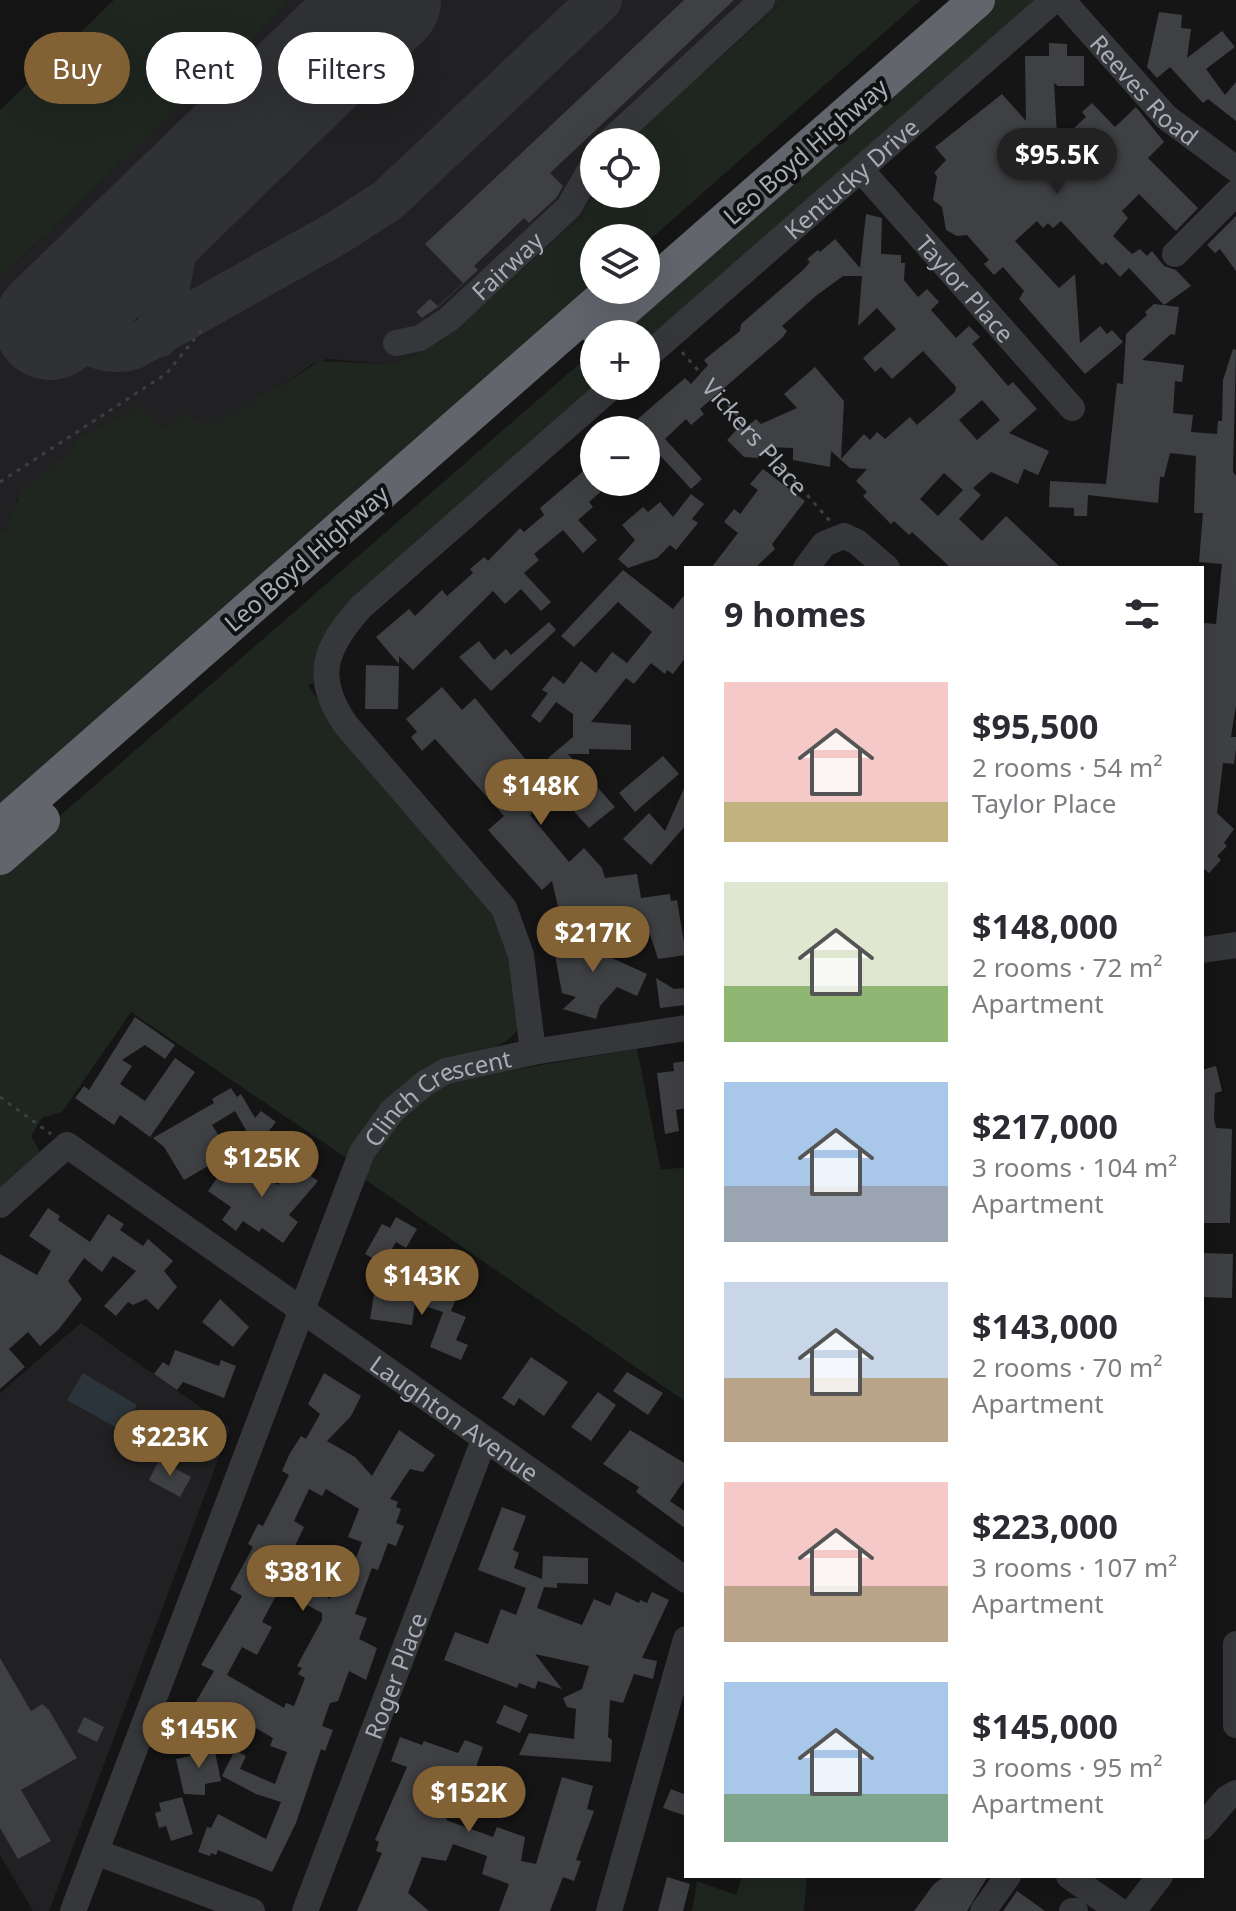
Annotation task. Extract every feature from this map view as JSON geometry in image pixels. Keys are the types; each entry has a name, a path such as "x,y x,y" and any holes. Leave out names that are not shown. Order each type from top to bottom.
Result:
{"highway":[{"name":"Leo Boyd Highway","path":"660,248 942,0"},
{"name":"Leo Boyd Highway","path":"612,320 977,0"},
{"name":"Leo Boyd Highway","path":"0,827 596,304"},
{"name":"Leo Boyd Highway","path":"0,857 580,348"}],"street":[{"path":"624,128 762,0"},
{"name":"Kentucky Drive","path":"660,345 1054,0"},
{"name":"Reeves Road","path":"1062,0 1166,117 1236,169"},
{"name":"Taylor Place","path":"861,170 1072,408"},
{"name":"Fairway","path":"396,343 420,338 440,327 535,240 580,190"},
{"path":"1175,254 1236,193"},
{"path":"533,1052 521,955 510,919 488,886 336,711 326,682 327,658 335,639 361,607 597,400"},
{"path":"808,566 824,544 844,536 857,542 885,566"},
{"path":"1204,950 1236,945"},
{"name":"Clinch Crescent","path":"73,1911 300,1308 362,1152 392,1111 425,1083 446,1071 533,1052 684,1028"},
{"path":"0,1205 67,1145"},
{"name":"Laughton Avenue","path":"67,1145 684,1579"},
{"name":"Roger Place","path":"305,1911 484,1440"},
{"path":"1236,1644 1236,1725"},
{"path":"609,1911 684,1646"},
{"path":"1204,1825 1231,1796 1236,1769"},
{"path":"96,1852 252,1911"},
{"path":"983,1911 1007,1878"},
{"path":"1072,1878 1119,1911"},
{"path":"1146,1906 1159,1878"}],"path":[{"path":"0,482 166,374 205,326"},
{"name":"Vickers Place","path":"669,337 844,536"},
{"path":"0,1097 67,1145"}],"shaded area":[{"path":"114,0 288,0 259,32 146,32 146,104 184,104 0,278 0,110 24,87 24,104 130,104 130,32 81,32"},
{"path":"288,0 786,0 639,128 580,128 580,208 587,208 583,216 444,338 414,356 387,364 327,359 312,364 287,383 204,427 99,430 89,435 17,499 12,520 4,532 0,532 0,278 184,104 262,104 262,32 259,32"},
{"path":"786,0 921,0 660,231 660,224 580,224 580,300 0,812 0,532 4,532 22,490 74,449 75,442 138,406 164,428 187,413 204,426 287,383 319,361 387,364 414,356 444,338 583,216 587,208 660,208 660,128 639,128"},
{"path":"995,0 1038,0 660,334 660,320 629,320 647,304 660,304 660,293"},
{"path":"580,363 580,399 381,580 316,682 308,685 332,722 504,924 522,1020 508,1040 487,1050 450,1059 428,1071 348,1159 131,1012 62,1112 42,1118 31,1136 40,1152 0,1191 0,868"},
{"path":"637,1049 661,1170 684,1167 684,1401 363,1178 388,1125 451,1080"},
{"path":"81,1323 230,1428 49,1911 33,1911 0,1855 0,1393"},
{"path":"83,1373 137,1405 122,1431 67,1400"},
{"path":"741,1878 807,1878 804,1911 692,1911 697,1881 736,1895"}],"building":[{"path":"684,0 734,0 598,128 580,128 580,145 550,173 563,186 557,197 529,223 524,218 474,266 478,270 439,306 422,318 416,312 430,299 438,306 463,283 425,244"},
{"path":"1159,12 1182,15 1181,28 1191,29 1187,58 1222,31 1235,47 1206,69 1225,95 1236,82 1236,121 1208,99 1203,103 1170,67 1157,78 1147,67"},
{"path":"1049,43 1067,44 1067,56 1084,56 1084,86 1058,86 1054,83 1057,136 1052,139 1072,181 1100,156 1073,129 1086,117 1082,112 1092,103 1115,127 1136,107 1164,142 1148,158 1198,208 1176,231 1139,194 1122,211 1128,218 1113,236 1132,254 1140,249 1147,256 1152,251 1164,266 1176,270 1191,286 1164,305 1129,268 1120,277 1106,262 1102,265 1061,221 1053,228 1048,223 1043,228 1037,221 1015,241 1059,288 1075,274 1080,343 1100,326 1107,334 1112,330 1123,342 1085,374 1019,299 1024,291 1003,267 994,275 984,264 989,260 967,235 957,236 946,230 942,207 933,200 937,176 934,173 946,160 935,147 1002,94 1026,121 1025,56 1049,56"},
{"path":"866,214 882,218 881,254 901,255 901,263 905,263 904,280 918,297 927,289 939,302 931,310 956,338 969,326 980,337 972,344 1008,386 1013,382 1037,409 1009,433 1049,451 1038,475 1024,469 1018,484 991,472 973,488 981,495 959,519 982,541 1006,516 1059,566 949,566 912,532 909,535 894,521 891,524 863,496 867,492 856,481 867,469 850,468 831,451 830,467 793,460 793,448 768,447 757,458 744,457 727,440 740,426 743,430 756,419 761,424 797,408 784,394 815,367 844,401 841,459 864,434 870,440 877,432 885,439 910,417 917,425 955,392 956,387 923,351 892,379 881,367 875,372 863,358 896,329 877,308 858,326 862,276 843,276 817,295 782,326 787,331 783,337 700,409 704,414 691,425 686,419 665,439 702,479 691,489 660,455 660,416 641,416 685,378 691,384 708,365 704,360 740,331 741,324 803,270 810,262 807,259 818,250 820,252 835,239 860,268","holes":["982,400 1000,420 977,440 959,420","944,473 963,490 938,516 920,499"]},
{"path":"1236,216 1236,271 1220,249 1215,253 1207,245"},
{"path":"1154,304 1179,307 1175,335 1171,334 1142,360 1184,365 1182,382 1175,381 1173,413 1193,415 1191,432 1217,434 1218,421 1222,421 1223,380 1233,349 1236,350 1233,472 1236,476 1236,705 1231,737 1236,737 1236,749 1234,764 1223,763 1217,813 1234,829 1224,843 1227,846 1217,856 1221,860 1209,873 1204,869 1204,623 1216,624 1222,564 1199,562 1203,513 1194,513 1196,456 1170,453 1164,477 1160,477 1158,503 1088,495 1087,516 1074,516 1074,508 1049,507 1050,481 1106,484 1117,383 1123,384 1126,334 1147,315 1145,312"},
{"path":"763,469 805,501 772,544 775,549 757,566 713,566 738,533 724,522 734,509 740,514 758,490 750,484"},
{"path":"580,474 580,496 596,496 589,502 593,507 578,520 597,540 583,553 563,530 534,554 539,560 524,573 551,602 541,611 521,589 505,604 493,591 413,670 399,656 399,664 376,637 409,609 415,616 442,590 447,596 473,573 470,569 484,557 488,561 520,528 524,532 544,515 540,508"},
{"path":"691,494 704,504 692,519 698,523 676,550 670,545 657,558 628,568 618,559 635,540 622,525 643,507 648,512 660,502 673,517"},
{"path":"623,570 673,609 684,595 684,660 673,674 667,670 665,674 651,663 634,684 626,678 591,722 631,725 631,750 589,749 589,754 568,754 615,807 589,828 558,794 570,783 548,758 573,737 573,714 556,702 540,723 531,716 548,693 542,690 553,676 564,684 581,661 596,673 612,652 627,663 652,632 618,602 574,647 561,636"},
{"path":"549,622 556,630 491,691 459,657 479,641 494,660 506,649 511,655"},
{"path":"366,665 399,666 398,709 365,709"},
{"path":"442,687 462,710 475,698 536,772 524,782 528,786 523,790 539,806 530,815 569,862 584,848 602,868 605,878 637,874 641,898 670,894 671,901 677,900 684,955 658,959 648,928 622,933 582,914 561,919 552,881 542,890 488,830 504,816 435,739 422,751 411,737 417,732 406,719"},
{"path":"663,756 679,774 635,812 619,793"},
{"path":"684,788 684,827 651,865 623,839 649,813 665,831"},
{"path":"613,936 615,949 599,952 647,974 637,996 617,987 600,1006 596,1019 563,1009 576,997 562,993 553,944"},
{"path":"656,978 674,989 684,988 684,1005 660,1008"},
{"path":"135,1017 175,1045 165,1059 145,1045 122,1060 132,1066 120,1084 145,1101 175,1058 195,1072 150,1137 120,1115 114,1125 75,1098 84,1086 89,1090"},
{"path":"684,1061 684,1108 676,1110 679,1131 665,1134 657,1073 674,1071 673,1063"},
{"path":"1216,1066 1222,1091 1215,1093 1216,1128 1232,1129 1230,1223 1204,1223 1204,1069"},
{"path":"231,1088 237,1097 241,1094 255,1118 261,1111 276,1122 257,1146 251,1141 228,1154 246,1130 235,1111 212,1125 223,1142 208,1150 220,1159 184,1180 164,1147 153,1138 214,1103 212,1099"},
{"path":"227,1164 246,1177 252,1168 278,1185 293,1164 318,1181 289,1215 298,1222 283,1243 262,1228 259,1232 243,1221 236,1231 222,1220 231,1207 208,1191"},
{"path":"48,1208 60,1216 58,1220 90,1242 108,1214 124,1224 120,1230 143,1246 148,1239 173,1261 164,1271 177,1287 158,1310 146,1299 133,1305 128,1302 116,1316 104,1306 136,1271 113,1256 102,1272 84,1258 68,1281 82,1299 59,1329 40,1346 28,1332 9,1349 25,1367 0,1389 0,1254 37,1275 51,1251 29,1236"},
{"path":"396,1217 417,1229 406,1248 396,1242 383,1264 365,1254 382,1224 390,1228"},
{"path":"1204,1253 1233,1254 1232,1298 1204,1297"},
{"path":"375,1288 455,1301 451,1311 466,1317 456,1340 468,1345 461,1360 430,1347 443,1312 415,1303 412,1325 370,1319"},
{"path":"220,1299 249,1327 233,1347 202,1322"},
{"path":"175,1350 219,1366 221,1360 236,1366 224,1398 183,1382 177,1390 154,1374 163,1362 169,1366"},
{"path":"531,1357 568,1382 544,1416 519,1398 514,1406 502,1398"},
{"path":"627,1372 663,1393 648,1415 613,1391"},
{"path":"324,1373 361,1396 351,1416 327,1441 355,1457 372,1476 399,1430 435,1455 423,1472 410,1469 390,1499 398,1502 396,1507 401,1509 396,1523 404,1526 396,1546 388,1543 378,1570 372,1568 355,1614 367,1618 359,1639 377,1648 366,1680 349,1671 338,1701 330,1703 322,1726 333,1730 325,1751 321,1749 296,1823 272,1872 218,1850 216,1855 211,1853 210,1856 198,1852 207,1827 211,1828 218,1814 266,1839 281,1802 256,1794 222,1776 235,1750 246,1756 240,1769 275,1784 287,1752 270,1746 273,1738 226,1711 221,1720 194,1705 214,1671 201,1665 242,1596 230,1589 253,1547 248,1544 258,1524 263,1526 289,1475 282,1471 290,1453 301,1436 306,1439 320,1414 308,1404","holes":["309,1489 322,1496 326,1489 359,1509 348,1537 362,1542 349,1577 340,1573 330,1599 300,1583 304,1575 287,1563 304,1527 294,1521","279,1590 322,1613 322,1620 297,1666 302,1668 298,1674 305,1678 294,1706 286,1703 284,1708 227,1675 242,1647 257,1655 272,1627 262,1622"]},
{"path":"598,1392 616,1405 591,1441 571,1427"},
{"path":"140,1410 168,1426 161,1438 133,1422"},
{"path":"630,1430 684,1463 684,1481 670,1501 684,1511 684,1528 636,1492 639,1487 603,1464"},
{"path":"159,1460 191,1477 180,1497 149,1480"},
{"path":"502,1507 526,1516 513,1550 519,1553 514,1568 542,1579 543,1556 588,1558 588,1584 557,1583 557,1588 544,1587 537,1608 582,1625 594,1599 610,1606 616,1592 639,1603 640,1600 647,1603 652,1592 669,1600 642,1658 657,1661 653,1679 634,1674 623,1703 610,1700 608,1737 612,1740 611,1762 519,1755 529,1733 574,1739 576,1709 567,1707 563,1698 582,1689 589,1666 535,1654 562,1689 538,1681 535,1689 519,1683 517,1688 444,1660 455,1632 488,1644 501,1609 516,1615 526,1588 478,1570"},
{"path":"0,1658 31,1711 42,1704 49,1710 77,1758 21,1790 51,1841 18,1859 0,1828"},
{"path":"504,1705 528,1715 520,1733 496,1723"},
{"path":"84,1717 104,1727 97,1742 77,1732"},
{"path":"400,1737 422,1745 424,1741 458,1753 465,1740 483,1747 469,1788 460,1785 446,1820 493,1837 497,1827 525,1837 521,1861 536,1864 562,1777 593,1786 587,1809 594,1811 576,1860 581,1861 574,1881 563,1877 550,1911 499,1911 509,1884 482,1874 487,1856 453,1844 446,1861 422,1857 408,1893 429,1911 357,1911 382,1853 376,1851 379,1842 375,1840 407,1767 391,1761"},
{"path":"213,1742 221,1781 205,1784 205,1795 184,1794 176,1759 195,1755 193,1746"},
{"path":"671,1789 684,1794 684,1815 663,1808"},
{"path":"182,1797 193,1834 171,1841 166,1826 159,1828 155,1813 161,1811 159,1803"},
{"path":"667,1877 690,1884 683,1911 658,1911"},
{"path":"942,1878 987,1878 967,1911 914,1911"},
{"path":"1017,1891 1045,1911 1003,1911"}],"taxiway":[{"path":"58,316 91,344 109,350 132,348 337,233 388,200 600,0"},
{"path":"157,336 188,191"}],"runway":[{"path":"50,324 385,0"}]}
